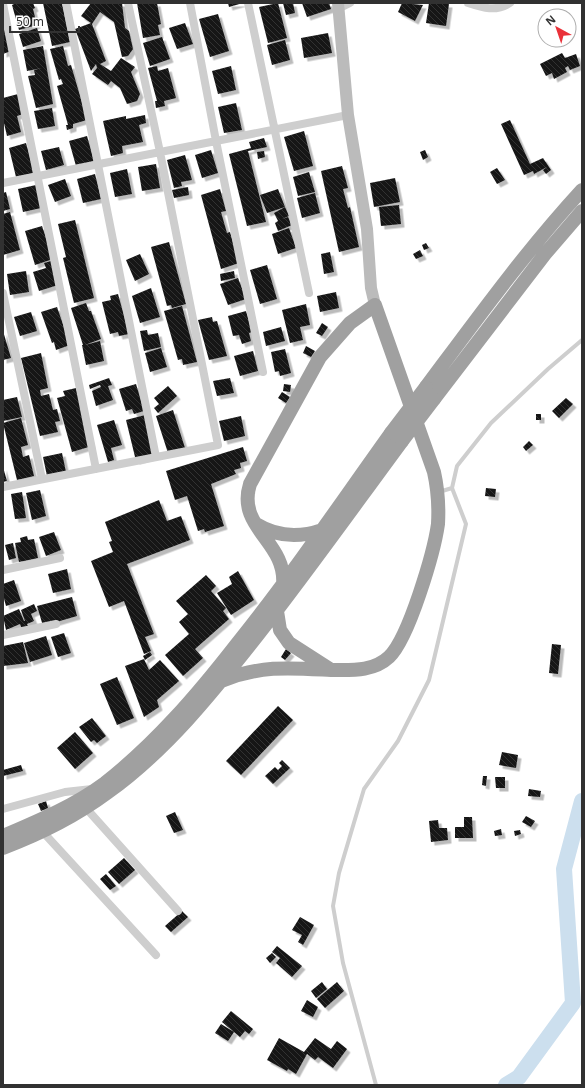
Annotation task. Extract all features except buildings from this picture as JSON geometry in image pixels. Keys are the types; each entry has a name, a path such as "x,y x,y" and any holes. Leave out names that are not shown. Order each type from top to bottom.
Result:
{"highway":[{"path":"3,848 42,831 108,793 153,754 206,700 277,611 397,437 426,387 503,284 552,222 582,190"},
{"path":"3,836 73,804 96,788 134,758 200,691 283,585 322,530 397,437 434,399 545,254 582,211"},
{"path":"222,681 241,673 259,669 364,670 380,663 389,656 401,640 417,600 435,542 445,490 434,472 375,305 350,323 320,357 250,484 247,503 253,522 280,558 284,571 283,585"},
{"path":"253,522 281,534 302,535 322,530"},
{"path":"277,611 280,630 289,643 331,670"}],"main road":[{"path":"338,6 348,115 367,228 371,288 375,305"}],"street":[{"path":"66,3 156,457"},
{"path":"3,486 218,445 160,152 128,3"},
{"path":"190,3 216,141 263,372"},
{"path":"248,3 309,293"},
{"path":"338,6 350,3"},
{"path":"468,3 485,9 504,7 510,3"},
{"path":"3,4 96,469"},
{"path":"3,183 348,115"},
{"path":"3,293 42,479"},
{"path":"3,570 60,558"},
{"path":"3,635 56,624"},
{"path":"3,809 65,792 96,788"},
{"path":"86,807 178,911"},
{"path":"42,831 156,955"}],"lane":[{"path":"376,1085 343,963 333,906 339,873 364,789 398,741 429,680 466,524 445,490 457,466 492,423 548,369 582,340"}],"waterway":[{"path":"506,1085 519,1077 573,1003 564,869 582,801"}]}
